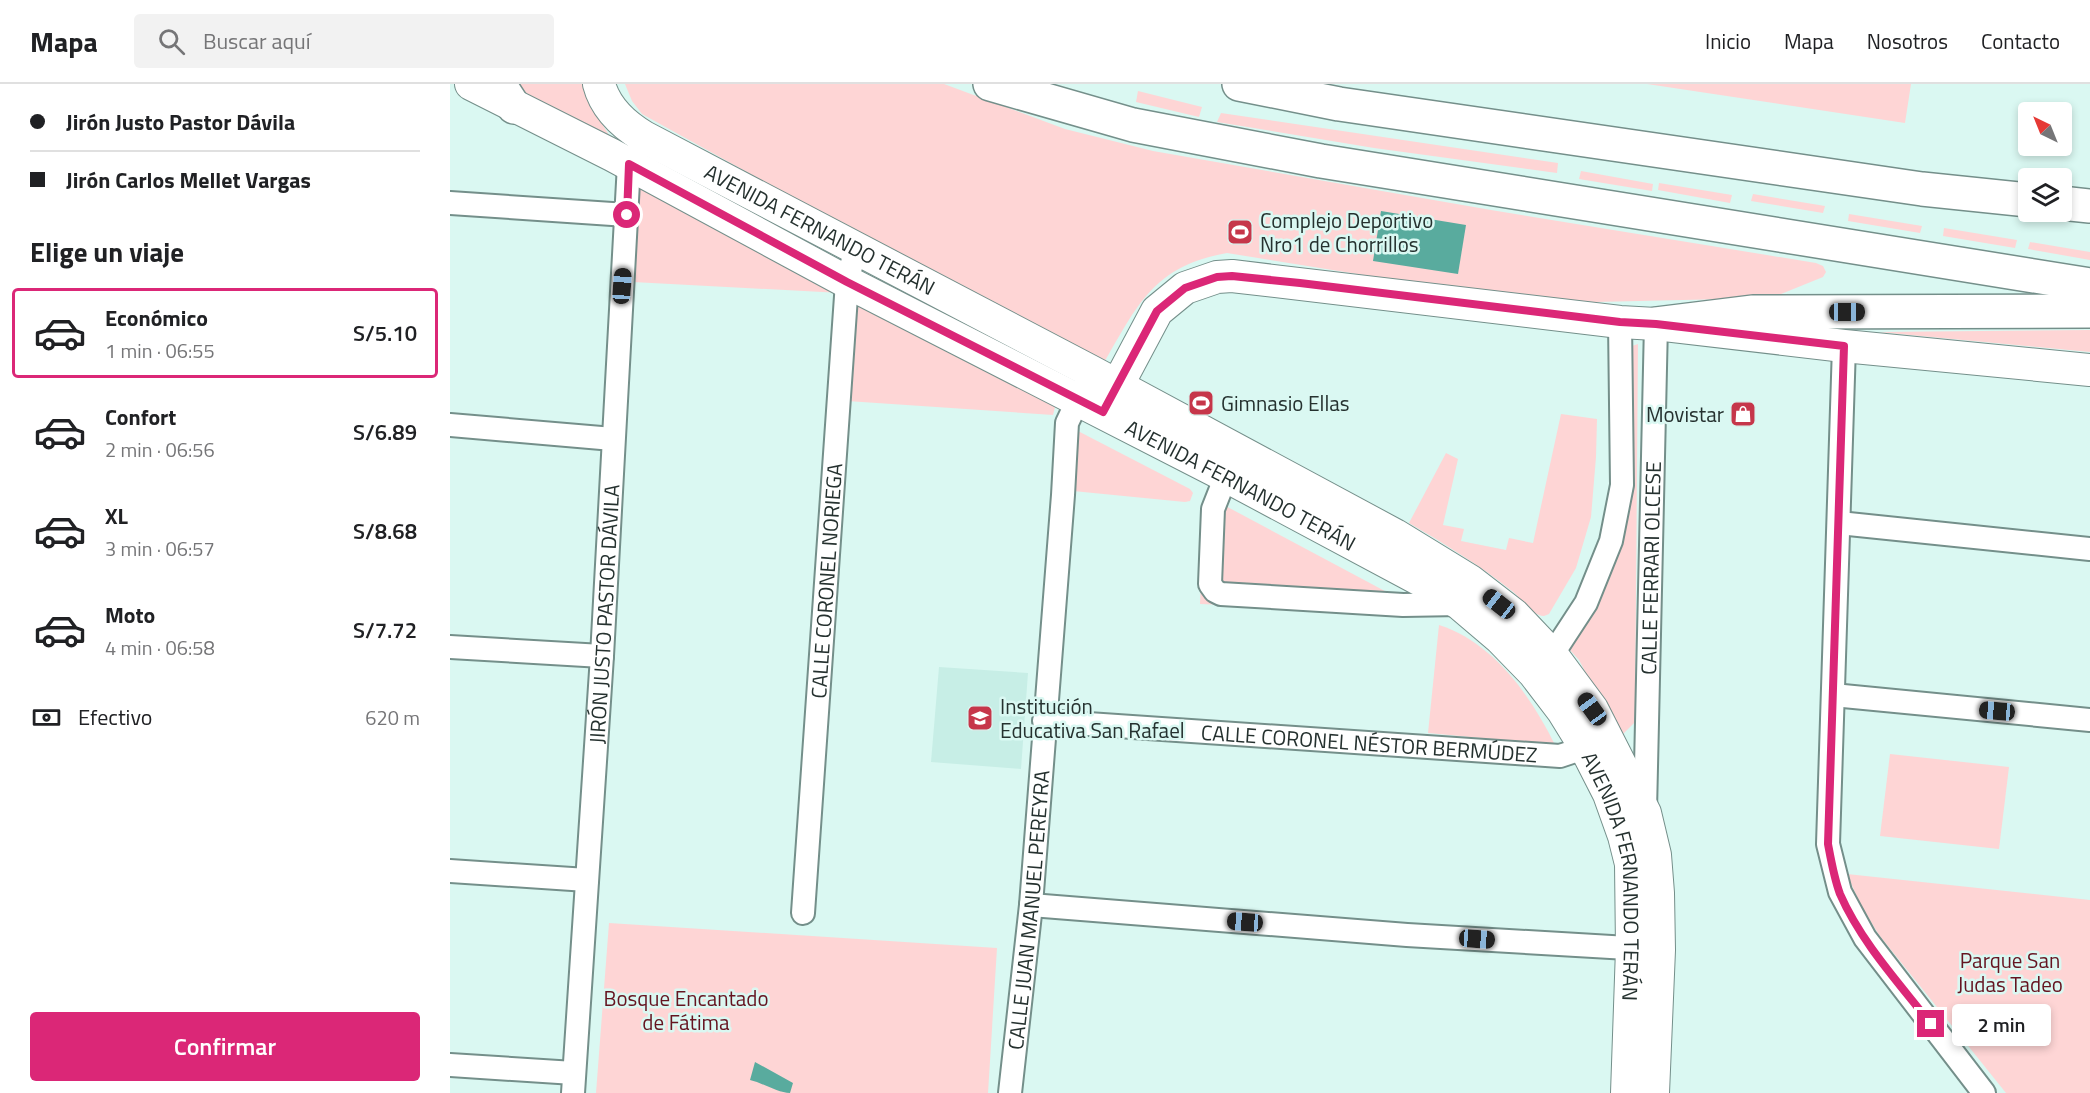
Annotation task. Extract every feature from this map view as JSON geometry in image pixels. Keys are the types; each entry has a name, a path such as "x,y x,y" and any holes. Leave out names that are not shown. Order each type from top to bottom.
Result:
{"main road":[{"name":"AVENIDA FERNANDO TERÁN","path":"471,84 506,95 847,282 1097,392 1395,536 1470,581 1514,615 1543,664 1563,711 1584,745 1609,794 1624,836 1645,949 1653,1093"},
{"name":"AVENIDA FERNANDO TERÁN","path":"599,84 601,94 616,114 644,137 856,249 1097,392 1226,476 1460,604 1500,638 1543,664 1592,709 1645,813 1655,855 1658,893 1645,949 1627,1093"},
{"path":"990,84 1133,125 1309,158 2090,285"},
{"path":"1239,84 1350,105 1922,189 2018,199"},
{"path":"2072,204 2090,206"},
{"path":"1097,392 1157,311 1185,288 1217,277 1232,276 1620,322 2090,370"},
{"path":"1656,324 1753,312 2090,311"}],"street":[{"name":"JIRÓN JUSTO PASTOR DÁVILA","path":"574,1083 602,656 629,164 644,137"},
{"path":"450,203 627,215"},
{"name":"CALLE CORONEL NORIEGA","path":"803,913 847,282 856,249"},
{"name":"CALLE FERRARI OLCESE","path":"1543,664 1586,603 1611,541 1622,484 1620,322"},
{"name":"CALLE FERRARI OLCESE","path":"1645,813 1656,324"},
{"path":"1844,346 1828,844 1840,892 1865,938 1984,1093"},
{"name":"CALLE JUAN MANUEL PEREYRA","path":"1010,1093 1031,905 1044,721 1064,495 1067,423 1097,392"},
{"path":"450,425 613,439"},
{"path":"1226,476 1213,510 1210,584 1215,591 1221,594 1403,605 1460,604"},
{"path":"1839,523 2090,549"},
{"path":"450,647 602,656"},
{"path":"1833,695 2090,720"},
{"name":"CALLE CORONEL NÉSTOR BERMÚDEZ","path":"1044,721 1560,756 1584,745"},
{"path":"450,871 587,880"},
{"path":"1031,905 1407,935 1645,949"},
{"path":"450,1065 574,1083"}],"shaded area":[{"path":"1381,211 1466,225 1458,274 1373,261"},
{"name":"Institución Educativa San Rafael","path":"939,667 1028,673 1021,769 931,762"},
{"path":"755,1062 793,1083 790,1093 750,1080"}],"green space":[{"path":"509,84 584,84 594,111 616,146 511,89"},
{"name":"Complejo Deportivo Nro1 de Chorrillos","path":"625,84 944,84 1065,129 1153,151 1491,210 1816,263 1823,266 1826,272 1823,277 1771,298 1595,302 1476,293 1227,253 1201,259 1163,279 1136,309 1101,368 642,114 632,101"},
{"path":"1647,84 1911,84 1905,123"},
{"path":"1138,91 1202,107 1199,117 1136,102"},
{"path":"1221,113 1558,163 1557,173 1374,148 1217,122"},
{"path":"1581,171 1653,184 1652,191 1579,179"},
{"path":"639,181 841,293 633,282"},
{"path":"1659,183 1732,195 1730,203 1658,190"},
{"path":"1753,194 1825,206 1823,213 1751,201"},
{"path":"1849,214 1922,226 1920,233 1848,221"},
{"path":"1944,228 2017,240 2015,248 1943,236"},
{"path":"2030,242 2090,252 2090,260 2028,249"},
{"path":"854,299 1057,399 1053,415 847,401"},
{"path":"2090,330 2090,352 1878,332"},
{"path":"1638,344 1635,722 1620,737 1579,660 1569,649 1604,583 1629,347"},
{"path":"1561,414 1597,419 1591,517 1576,568 1549,614 1544,616 1531,610 1512,591 1474,564 1409,523 1446,453 1458,459 1443,525 1464,529 1461,541 1506,550 1509,538 1533,543"},
{"path":"1076,430 1190,489 1193,493 1190,501 1073,491"},
{"path":"1205,495 1426,613 1200,604"},
{"path":"1439,625 1477,644 1508,673 1534,708 1555,745 1428,733"},
{"path":"1890,754 2009,767 1999,849 1880,836"},
{"name":"Parque San Judas Tadeo","path":"1847,874 2090,900 2090,1093 2006,1093 1879,935 1860,904"},
{"name":"Bosque Encantado de Fátima","path":"609,923 997,948 988,1093 596,1093"}],"place":[{"name":"Complejo Deportivo Nro1 de Chorrillos","path":"1240,232"},
{"name":"Gimnasio Ellas","path":"1201,403"},
{"name":"Movistar","path":"1743,414"},
{"name":"Institución Educativa San Rafael","path":"980,718"}],"route":[{"path":"627,215 629,164 847,282 1103,412 1157,311 1185,288 1217,277 1232,276 1300,283 1620,322 1656,324 1844,346 1828,844 1840,892 1865,938 1931,1024"}]}
